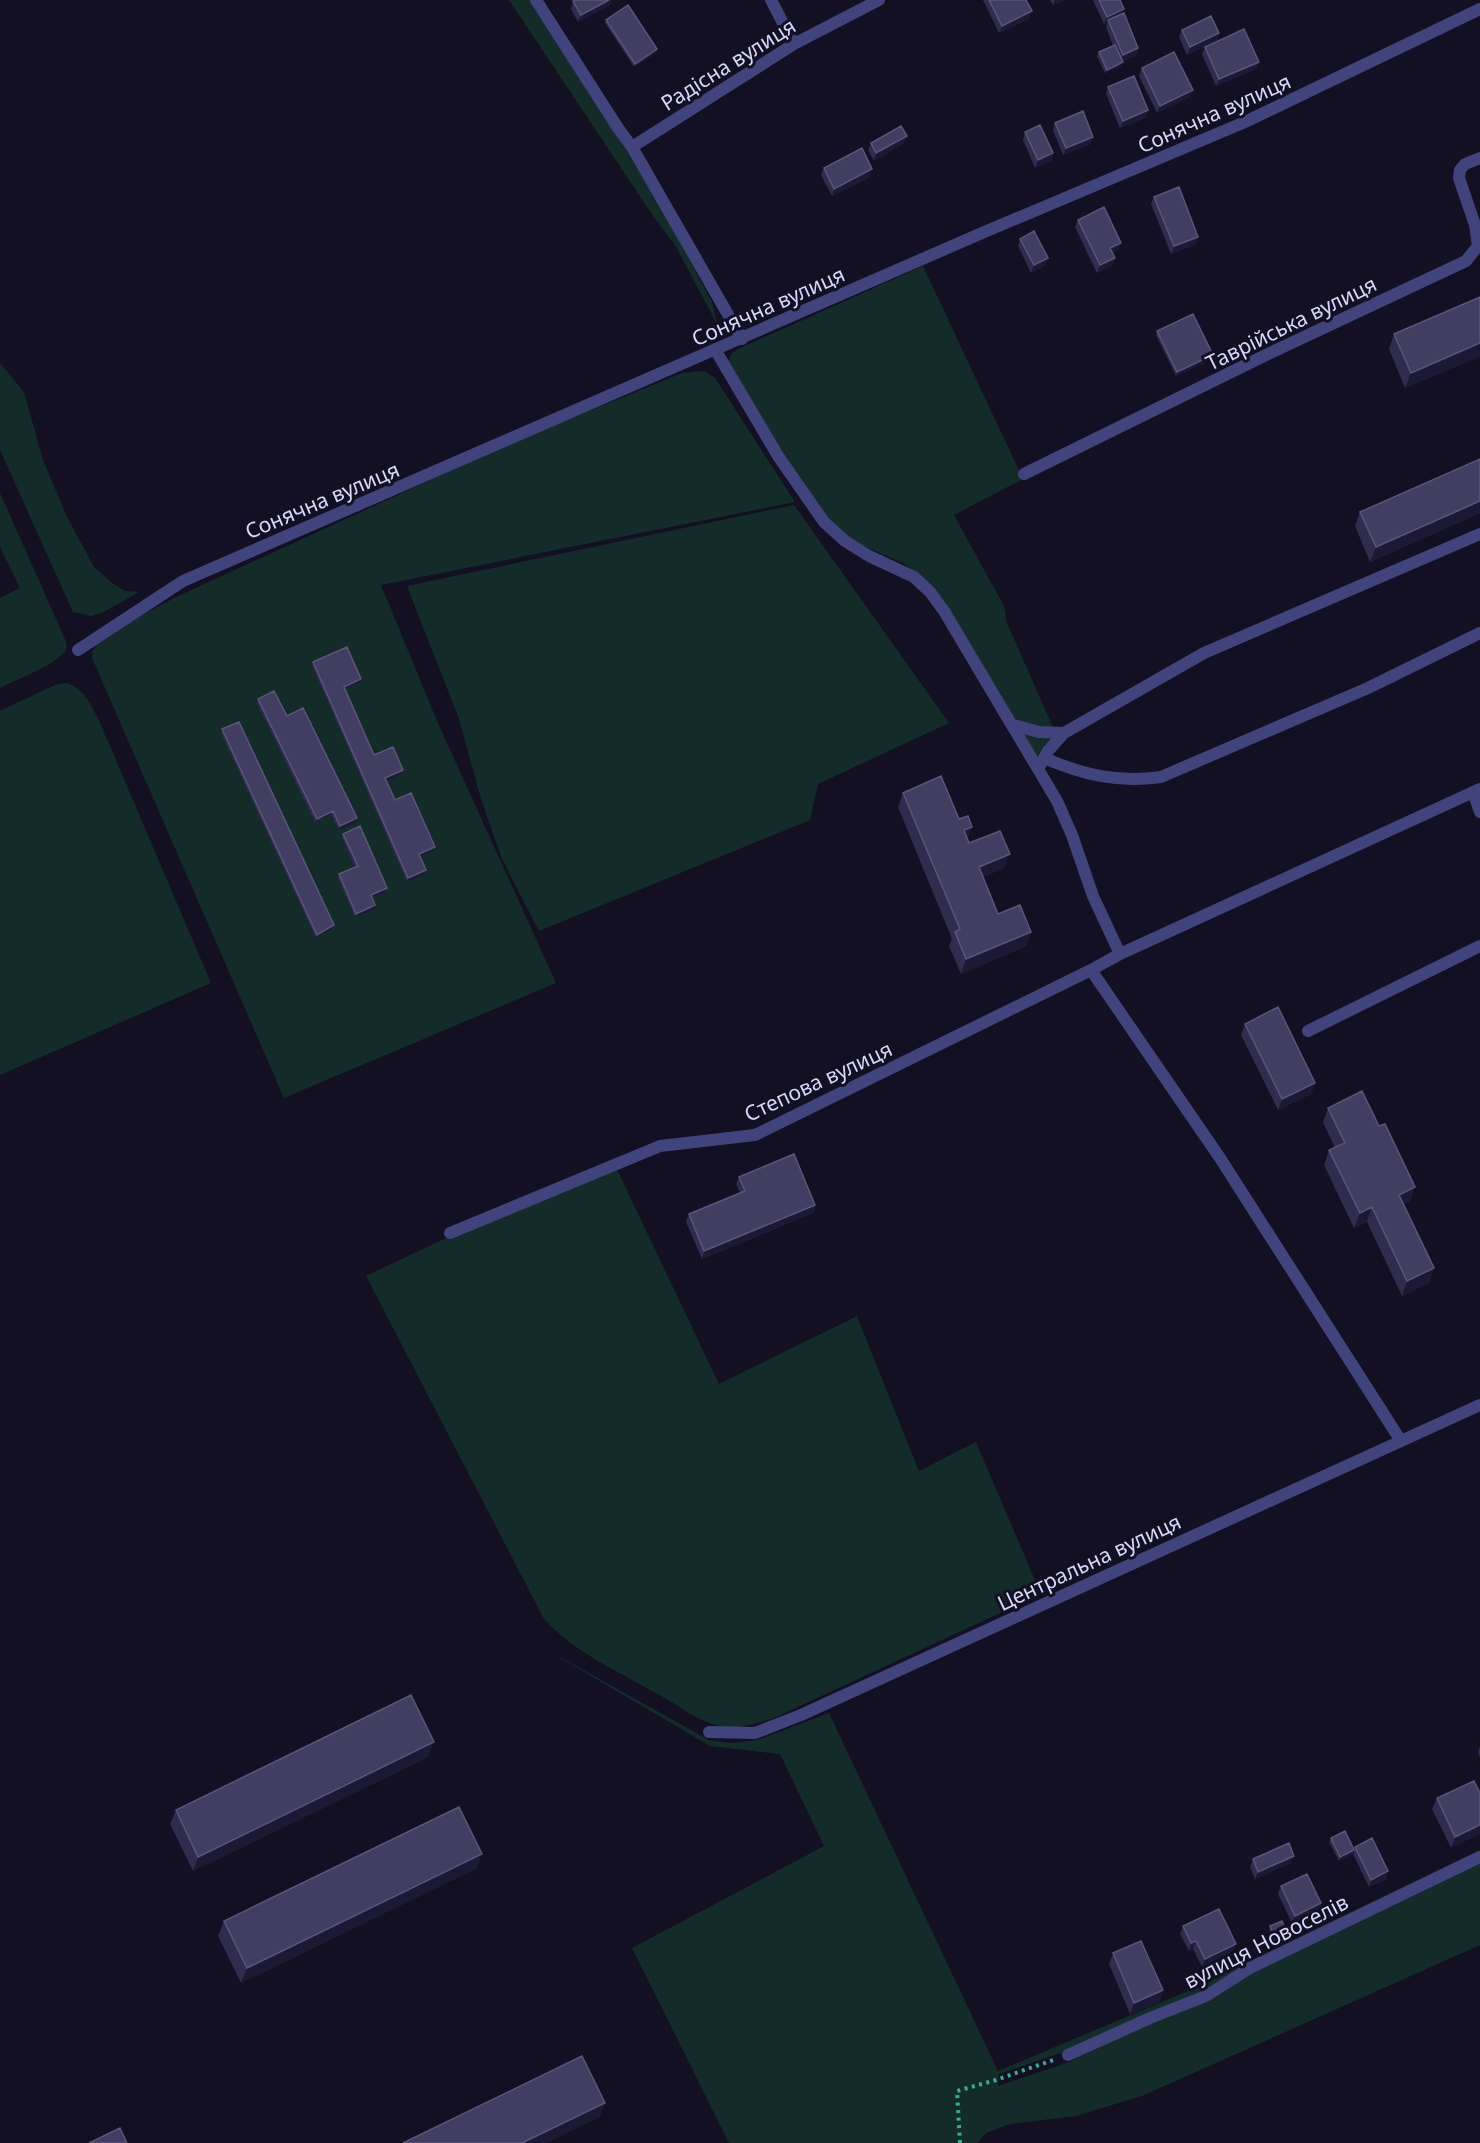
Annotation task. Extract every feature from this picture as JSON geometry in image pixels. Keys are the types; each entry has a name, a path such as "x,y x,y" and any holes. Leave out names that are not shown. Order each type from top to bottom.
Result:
{"street":[{"path":"536,0 632,147 742,339"},
{"path":"771,0 794,44"},
{"name":"Радісна вулиця","path":"632,147 794,44 879,0"},
{"name":"Сонячна вулиця","path":"78,650 183,581 716,351 982,233 1245,122 1480,9"},
{"name":"Таврійська вулиця","path":"1024,474 1270,353 1466,261 1478,246 1476,225 1459,178 1460,170 1465,164 1480,158"},
{"path":"716,351 778,456 824,522 845,541 869,556 914,577 930,592 944,611 1013,725 1041,764 1072,835 1093,896 1120,954"},
{"path":"1041,764 1064,733 1204,654 1480,534"},
{"path":"1041,764 1112,779 1137,780 1161,777 1368,688 1480,633"},
{"path":"1013,725 1038,732 1064,733"},
{"path":"1476,790 1480,812"},
{"name":"Степова вулиця","path":"450,1233 660,1146 755,1136 1120,954 1476,790"},
{"path":"1308,1031 1480,946"},
{"path":"1091,970 1220,1158 1401,1441"},
{"name":"Центральна вулиця","path":"709,1732 755,1733 801,1715 1480,1405"},
{"name":"вулиця Новоселів","path":"1068,2055 1206,1996 1250,1968 1480,1857"}],"path":[{"path":"960,2143 957,2091 1068,2055"}],"green space":[{"path":"509,0 531,0 644,175 712,302 717,324 675,245 653,216"},
{"path":"923,266 1023,479 954,515 1004,606 1007,623 1060,743 1040,757 1034,755 920,575 903,563 847,539 827,523 730,371 730,358 738,349"},
{"path":"0,363 24,392 43,460 67,517 94,567 125,591 139,592 102,613 91,616 73,612 0,450"},
{"path":"706,372 715,378 795,502 381,585 437,721 556,983 284,1098 92,658 92,651 97,645 140,616 176,597 511,443 682,373"},
{"path":"0,493 65,639 66,649 56,660 0,688 0,598 20,588 0,547"},
{"path":"794,505 949,723 818,784 810,820 539,931 502,859 481,799 459,719 407,586"},
{"path":"67,683 82,693 98,718 211,983 0,1075 0,711 57,684"},
{"path":"612,1159 719,1384 857,1316 919,1471 976,1442 1041,1594 774,1718 737,1727 722,1727 695,1716 585,1653 544,1619 366,1276"},
{"path":"542,1647 709,1740 732,1743 757,1740 829,1713 998,2071 1183,1993 1480,1850 1205,1992 1067,2051 999,2074 998,2086 1072,2061 1151,2022 1207,2002 1252,1974 1480,1864 1480,1945 1142,2096 1076,2116 1010,2124 986,2133 977,2143 729,2143 632,1948 824,1846 780,1754 710,1746"}],"building":[{"path":"609,0 581,15 573,1"},
{"path":"989,0 1026,0 1032,11 1002,26"},
{"path":"1099,0 1120,0 1124,9 1107,17"},
{"path":"628,5 657,49 635,64 606,20"},
{"path":"1124,13 1138,48 1123,55 1108,20"},
{"path":"1211,16 1219,33 1190,47 1182,30"},
{"path":"1244,29 1259,62 1219,79 1205,47"},
{"path":"1115,45 1123,62 1107,70 1099,52"},
{"path":"1174,52 1193,90 1160,106 1142,68"},
{"path":"1134,76 1148,110 1123,121 1108,87"},
{"path":"1083,111 1093,137 1066,148 1055,123"},
{"path":"1040,125 1053,153 1038,160 1025,132"},
{"path":"901,126 907,136 876,153 871,143"},
{"path":"862,148 872,169 834,189 824,168"},
{"path":"1179,187 1198,237 1174,246 1154,197"},
{"path":"1104,207 1121,243 1110,248 1115,258 1100,265 1078,220"},
{"path":"1034,231 1048,258 1034,265 1020,239"},
{"path":"1480,297 1480,343 1411,373 1394,334"},
{"path":"1193,314 1213,355 1177,372 1157,331"},
{"path":"1480,459 1480,501 1376,547 1360,512"},
{"path":"347,647 361,679 344,687 374,755 393,747 403,770 385,778 395,800 411,793 435,847 419,854 426,870 408,878 313,662"},
{"path":"274,691 287,716 303,708 357,818 340,826 333,811 317,819 258,699"},
{"path":"239,722 334,925 317,935 222,729"},
{"path":"941,776 959,819 968,816 972,827 964,830 969,843 1000,831 1010,854 979,867 998,914 1020,905 1031,932 966,959 955,932 960,929 903,793"},
{"path":"360,826 387,888 371,895 375,905 356,914 339,874 358,866 343,834"},
{"path":"1278,1007 1315,1083 1282,1099 1245,1024"},
{"path":"1362,1091 1379,1126 1385,1124 1415,1187 1399,1195 1434,1268 1407,1281 1372,1207 1360,1213 1329,1150 1345,1143 1328,1108"},
{"path":"794,1154 815,1205 704,1251 689,1214 745,1191 739,1177"},
{"path":"411,1695 434,1742 198,1857 176,1810"},
{"path":"1474,1781 1480,1793 1480,1825 1455,1837 1437,1798"},
{"path":"459,1807 482,1854 247,1968 224,1921"},
{"path":"1345,1831 1354,1850 1340,1857 1331,1838"},
{"path":"1372,1838 1388,1871 1371,1880 1355,1847"},
{"path":"1289,1843 1294,1856 1258,1872 1253,1859"},
{"path":"1307,1874 1321,1903 1295,1916 1281,1886"},
{"path":"1219,1909 1236,1944 1205,1959 1196,1941 1191,1943 1183,1926"},
{"path":"1282,1921 1288,1936 1277,1941 1270,1926"},
{"path":"1141,1941 1163,1990 1134,2003 1113,1953"},
{"path":"582,2056 605,2103 522,2143 403,2143"},
{"path":"120,2128 127,2143 89,2143"}]}
